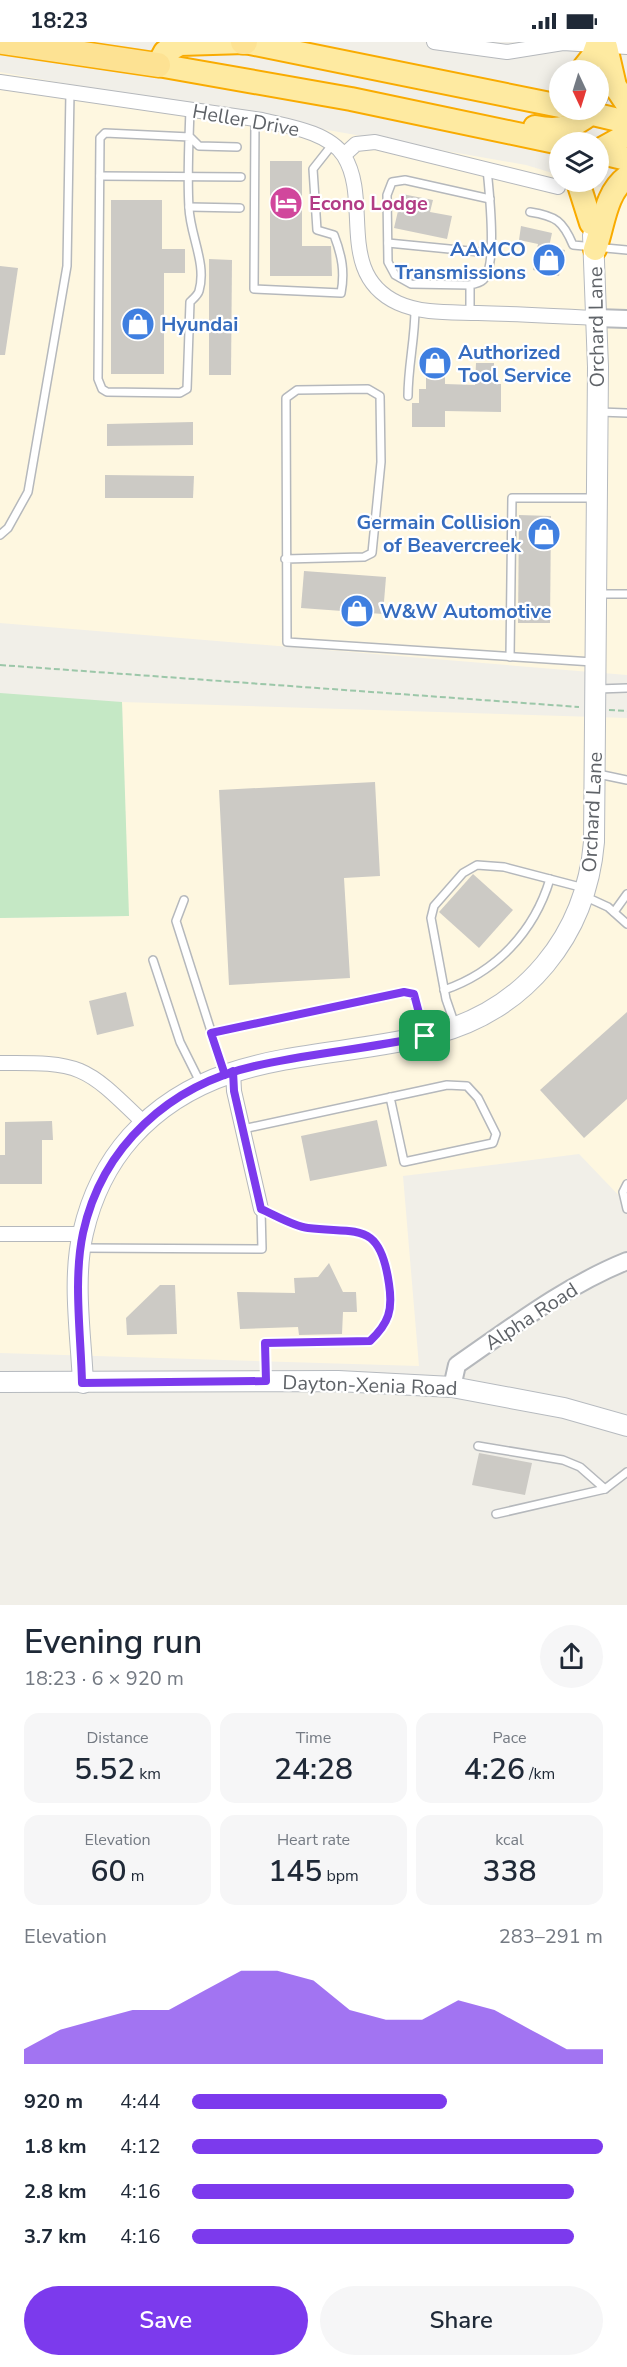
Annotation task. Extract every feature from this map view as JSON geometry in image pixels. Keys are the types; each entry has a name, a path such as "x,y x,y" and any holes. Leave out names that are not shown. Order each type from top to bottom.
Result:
{"highway":[{"path":"2,42 158,65 331,95 549,141"},
{"path":"158,65 165,52 180,44 244,42 549,104"},
{"path":"592,60 607,45"},
{"path":"607,45 615,86 627,104"},
{"path":"287,88 323,104 536,149 549,155"},
{"path":"331,95 362,90 548,130 568,128 576,120"},
{"path":"533,101 549,96"},
{"path":"609,115 627,122"},
{"path":"609,146 627,135"},
{"path":"609,155 627,159"},
{"path":"595,249 603,226 607,204 613,191 627,177"},
{"path":"573,192 591,223"}],"main road":[{"name":"Orchard Lane","path":"82,1383 80,1282 82,1241 100,1183 125,1144 144,1123 168,1102 201,1084 229,1073 425,1036 456,1027 492,1010 530,982 561,945 585,892 594,842 596,663 596,318 595,249 589,192"},
{"name":"Dayton-Xenia Road","path":"0,1382 338,1381 452,1387 564,1408 627,1426"}],"street":[{"path":"434,42 474,45 507,52 563,43 607,45 606,60"},
{"name":"Heller Drive","path":"0,82 255,119 305,130 332,145 344,155"},
{"path":"549,180 487,169 366,141 356,144 344,155 352,179 358,245 365,269 379,289 388,297 415,309 627,319"},
{"path":"0,1063 48,1062 82,1070 101,1081 144,1123"},
{"path":"229,1073 261,1209"},
{"path":"0,1233 82,1241"},
{"name":"Alpha Road","path":"452,1387 457,1365 587,1279 627,1261"}],"lane":[{"path":"0,535 12,523 28,492 67,266 70,92"},
{"path":"190,110 190,137 189,175 189,207 191,231 199,255 199,292 190,302 187,389 180,393 107,392 99,386 98,379 100,138 105,133 190,137 200,146 237,147"},
{"path":"255,119 254,289 341,293 344,275 341,252 334,235 317,230 313,169 332,145"},
{"path":"487,169 490,199 490,253 488,274 482,282 470,285 411,284 395,275 388,262 387,195 392,182 405,180 490,199"},
{"path":"100,176 241,177"},
{"path":"189,207 240,208"},
{"path":"530,212 549,215 566,226 573,245 595,249 627,250"},
{"path":"388,243 490,253"},
{"path":"470,285 470,312"},
{"path":"408,396 408,361 415,334 415,309"},
{"path":"285,559 364,557 372,553 381,462 380,396 368,389 297,390 286,398 285,559 287,642 596,663"},
{"path":"597,412 627,413"},
{"path":"510,657 512,498 596,498"},
{"path":"596,594 627,594"},
{"path":"595,699 627,688"},
{"path":"595,774 627,780"},
{"path":"456,1027 444,990 431,918 434,906 463,873 477,865 504,867 550,879 585,892 627,924"},
{"path":"444,990 464,984 488,969 512,949 531,922 545,896 550,879"},
{"path":"614,912 627,894"},
{"path":"184,900 176,921 211,1033 229,1073"},
{"path":"153,960 180,1042 201,1084"},
{"path":"211,1033 404,992 414,994 425,1036"},
{"path":"243,1129 390,1097 447,1085 467,1086 478,1098 496,1134 494,1143 404,1162 390,1097"},
{"path":"627,1184 623,1192 627,1209"},
{"path":"82,1241 262,1249 261,1209 306,1228 352,1229 369,1237 386,1260 392,1300 386,1326 370,1341 265,1343 266,1381"},
{"path":"478,1446 563,1460 580,1467 605,1488"},
{"path":"496,1514 605,1488 627,1472"}],"path":[{"path":"0,665 595,699 627,711"}],"shaded area":[{"path":"0,72 526,165 549,172 549,192 609,192 609,190 627,195 627,675 0,623"},
{"path":"122,702 627,718 627,1204 579,1154 403,1176 419,1366 0,1353 0,918 128,916"}],"green space":[{"path":"0,693 122,702 129,916 0,918"}],"building":[{"name":"Econo Lodge","path":"270,161 302,161 302,246 331,246 332,276 270,276"},
{"path":"402,194 433,200 430,212 452,216 447,239 394,228"},
{"name":"Hyundai","path":"111,200 162,200 162,249 185,249 185,273 164,273 164,374 111,374"},
{"name":"AAMCO Transmissions","path":"521,226 552,233 549,247 565,250 559,276 533,270 538,244 519,240"},
{"path":"209,259 232,260 231,375 209,375"},
{"path":"0,266 18,268 5,355 0,355"},
{"path":"426,361 445,361 445,384 475,385 476,363 494,363 494,384 501,384 501,412 445,411 445,427 412,427 412,403 419,403 419,389 426,389"},
{"path":"193,422 193,445 107,446 107,424"},
{"path":"105,475 194,476 193,498 105,498"},
{"path":"519,515 551,516 550,623 518,623"},
{"path":"304,571 386,577 383,614 301,608"},
{"path":"375,782 380,876 344,878 350,978 229,985 219,790"},
{"path":"473,874 513,910 479,948 439,912"},
{"path":"126,992 134,1026 97,1035 89,1001"},
{"path":"627,1012 627,1099 584,1138 540,1090"},
{"path":"377,1120 387,1166 310,1181 301,1136"},
{"path":"52,1121 53,1140 42,1140 42,1184 0,1184 0,1155 5,1155 5,1122"},
{"path":"329,1263 343,1292 356,1292 357,1312 343,1312 342,1334 299,1335 298,1327 240,1329 237,1292 295,1293 294,1278 318,1277"},
{"path":"160,1285 175,1285 177,1334 127,1335 126,1318"},
{"path":"479,1453 532,1463 525,1495 472,1485"}],"place":[{"name":"Econo Lodge","path":"286,203"},
{"name":"AAMCO Transmissions","path":"549,260"},
{"name":"Hyundai","path":"138,324"},
{"name":"Authorized Tool Service","path":"435,363"},
{"name":"Germain Collision of Beavercreek","path":"544,534"},
{"name":"W&W Automotive","path":"357,611"}],"route":[{"path":"425,1036 233,1071 225,1075 203,1082 188,1089 168,1102 144,1123 125,1144 100,1183 83,1234 80,1282 82,1383 266,1381 265,1343 370,1341 386,1326 392,1300 386,1260 369,1237 352,1229 306,1228 261,1209 234,1091 233,1071 225,1075 211,1033 404,992 414,994 425,1036"}]}
